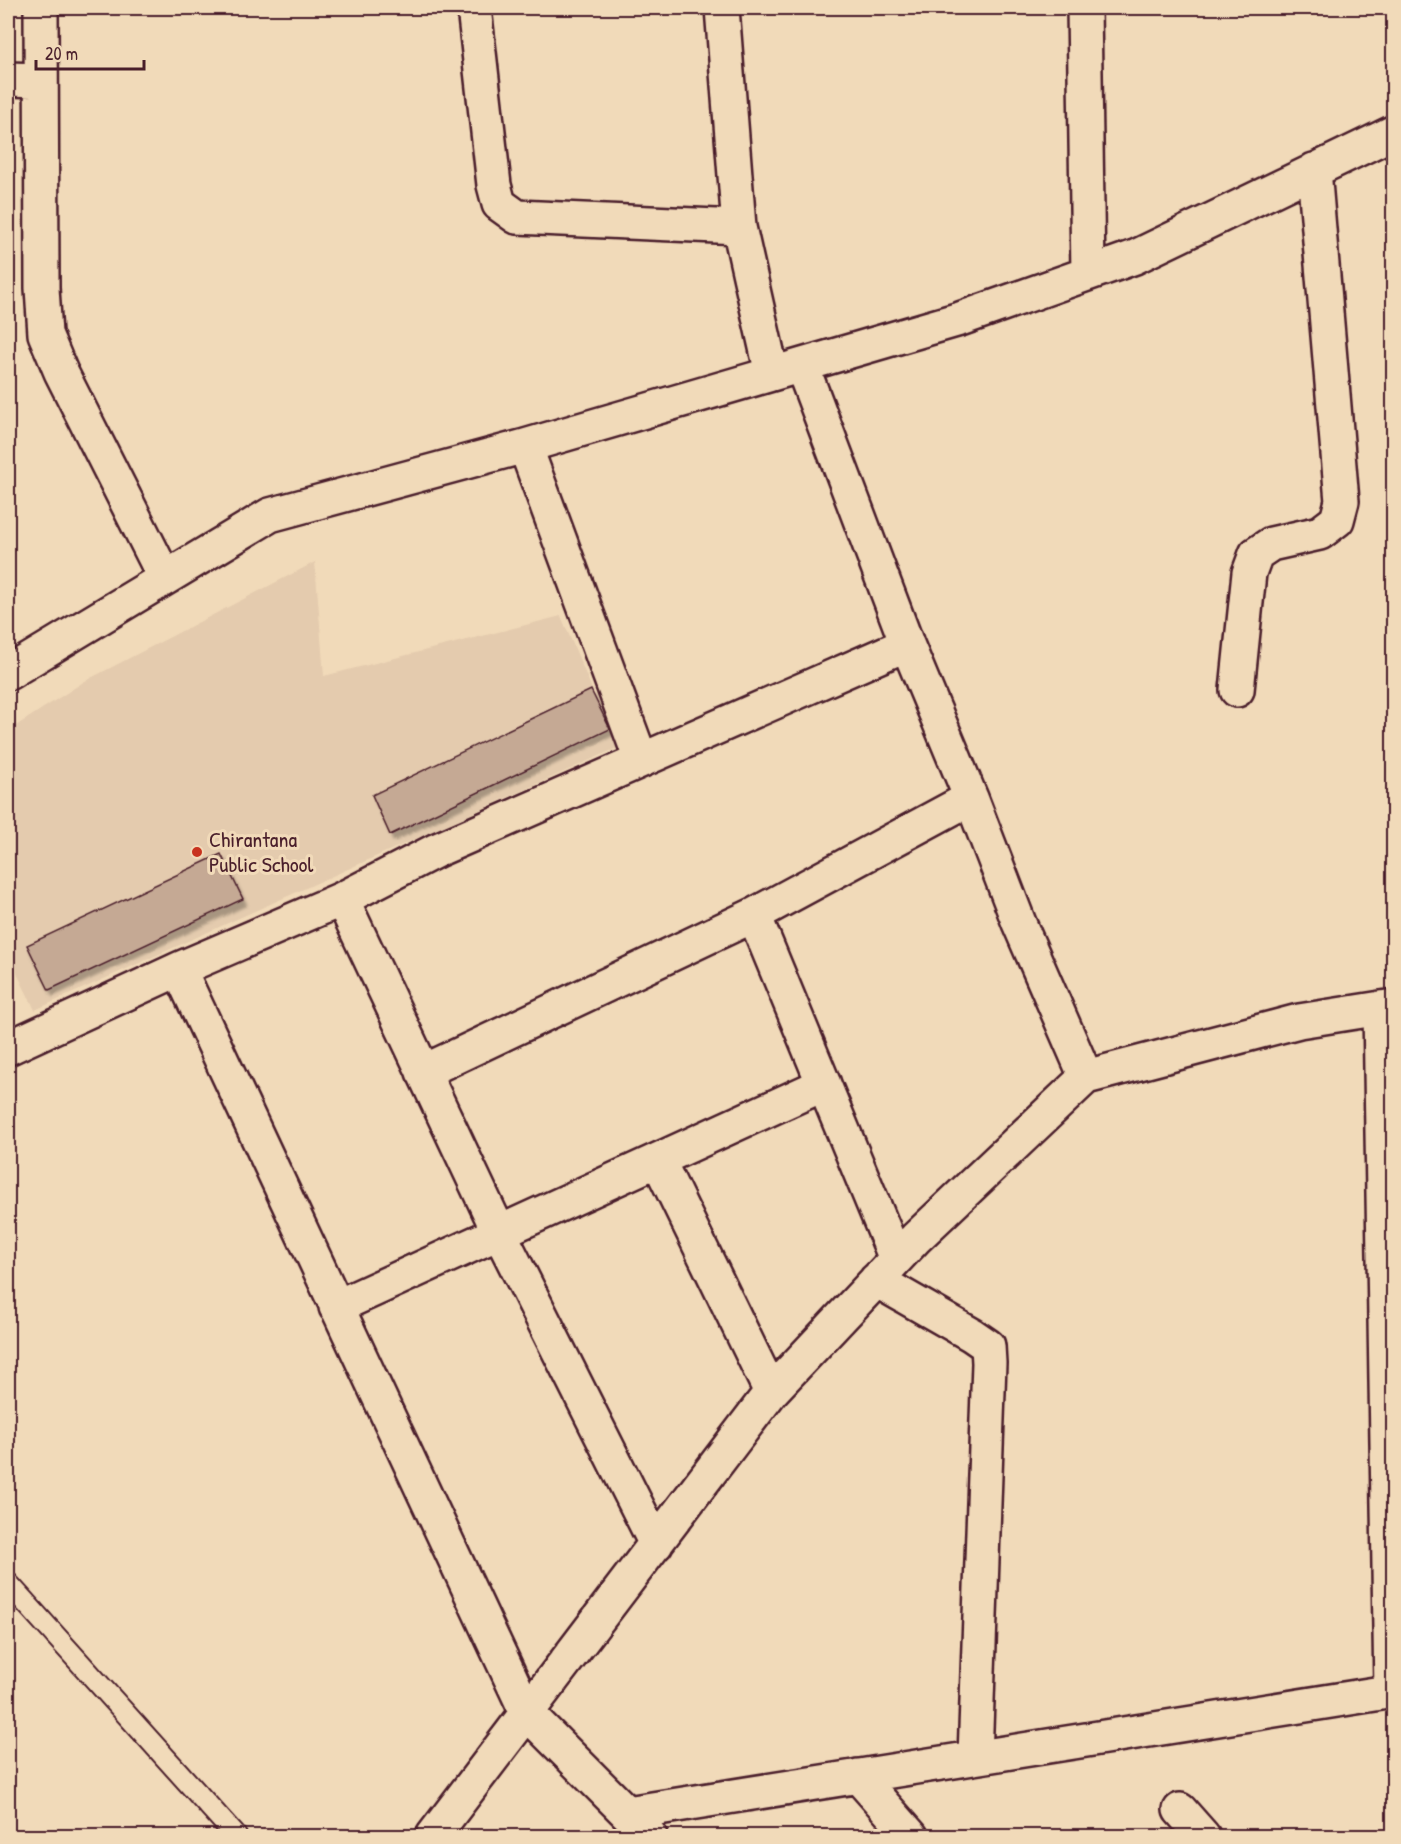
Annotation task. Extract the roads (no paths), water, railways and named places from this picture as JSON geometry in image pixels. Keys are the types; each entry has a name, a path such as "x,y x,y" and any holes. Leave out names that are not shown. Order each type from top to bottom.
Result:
{"street":[{"path":"41,8 42,288 45,334 61,372 165,578"},
{"path":"474,8 494,185 499,204 516,217 739,227"},
{"path":"722,8 739,227 787,370 907,644 971,798 1019,923 1086,1077"},
{"path":"1084,8 1088,273"},
{"path":"8,79 41,80"},
{"path":"8,673 270,515 525,446 960,319 1135,257 1394,132"},
{"path":"1238,690 1249,573 1256,554 1271,544 1320,533 1337,520 1342,501 1314,170"},
{"path":"525,446 641,760"},
{"path":"8,1048 178,969 342,899 437,850 907,644"},
{"path":"423,1072 754,915 971,798"},
{"path":"342,899 499,1233 656,1544"},
{"path":"754,915 824,1084 886,1269 988,1346 989,1375 975,1757"},
{"path":"178,969 527,1713 650,1836"},
{"path":"433,1836 771,1392 916,1238 1086,1077 1299,1021 1387,1007 1393,1691 627,1813"},
{"path":"336,1307 824,1084"},
{"path":"658,1160 771,1392"},
{"path":"858,1776 911,1836"},
{"path":"1180,1810 1203,1836"}],"lane":[{"path":"8,1583 236,1836"}],"place":[{"name":"Chirantana Public School","path":"197,852"}]}
